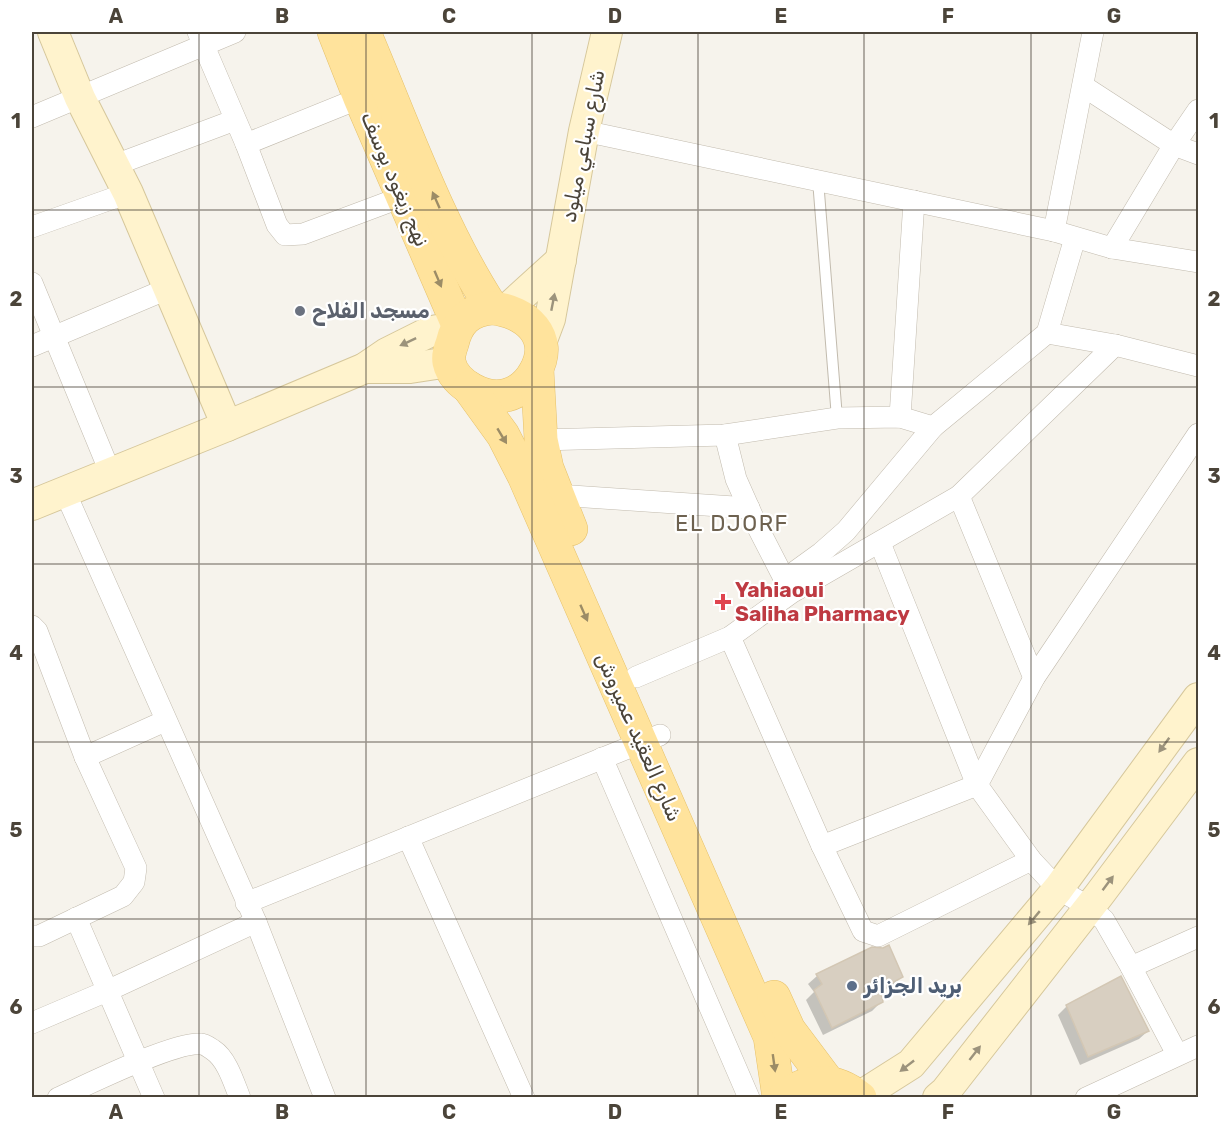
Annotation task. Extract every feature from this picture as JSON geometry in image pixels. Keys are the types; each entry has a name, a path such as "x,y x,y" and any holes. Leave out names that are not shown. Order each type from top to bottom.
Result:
{"main road":[{"name":"نهج زيغود يوسف","path":"334,32 402,197 454,340"},
{"name":"نهج زيغود يوسف","path":"364,32 469,272 499,308"},
{"path":"499,308 518,314 528,321 536,331 539,356 530,381 508,395 494,397 469,388 458,377 454,340 472,313 482,309 499,308"},
{"name":"شارع العقيد عميروش","path":"539,356 541,440 547,468 636,677 651,738 770,1037 779,1098"},
{"name":"شارع العقيد عميروش","path":"469,388 503,435 524,476 651,738 702,836 789,1030 828,1082"},
{"path":"784,1098 793,1090 810,1083 828,1082 845,1087 860,1097"}],"street":[{"path":"53,32 80,98 128,193 227,426"},
{"path":"32,117 80,98 200,38 235,32"},
{"name":"شارع سباعي ميلود","path":"539,356 549,319 584,131 607,32"},
{"path":"636,677 730,637 846,531 933,428 1047,333 1064,234 1083,86 1093,32"},
{"path":"200,38 246,144 277,225 285,235 303,234 402,197"},
{"path":"1083,86 1173,145 1198,154"},
{"path":"246,144 360,98"},
{"path":"1112,248 1173,145 1198,110"},
{"path":"115,165 236,120"},
{"path":"584,131 1064,234 1112,248 1198,262"},
{"path":"32,226 128,193"},
{"path":"900,417 914,201"},
{"path":"499,308 561,260"},
{"path":"32,283 110,472"},
{"path":"32,346 167,289"},
{"path":"1047,333 1115,345 1198,366"},
{"path":"32,505 365,368 410,368 454,340"},
{"path":"788,586 880,543 959,496 1115,345"},
{"path":"541,440 725,435 837,418 900,417 933,428"},
{"path":"822,846 977,784 1034,678 1198,434"},
{"path":"725,435 736,479 788,586"},
{"path":"65,492 165,722 256,922 325,1098"},
{"path":"557,495 749,508"},
{"path":"959,496 1034,678"},
{"path":"880,543 977,784 1031,860 1058,890 1089,907 1104,920 1177,1054"},
{"path":"32,626 37,631 84,757 136,868 134,882 123,896 39,936 32,936"},
{"path":"730,637 822,846 863,931 878,936 1031,860"},
{"path":"860,1097 911,1064 1058,890 1198,698"},
{"path":"84,757 165,722"},
{"path":"246,903 651,738"},
{"path":"602,758 749,1098"},
{"path":"938,1098 945,1092 1198,764"},
{"path":"408,837 524,1098"},
{"path":"76,918 154,1098"},
{"path":"32,1023 256,922"},
{"path":"1131,967 1198,937"},
{"path":"58,1098 138,1063 184,1046 202,1044 216,1051 225,1063 240,1098"},
{"path":"1086,1098 1198,1046"}],"lane":[{"path":"818,180 837,418"}],"building":[{"name":"بريد الجزائر","path":"889,945 903,977 881,989 883,1002 832,1028 814,990 822,984 816,974 872,947 883,948"},
{"path":"1121,976 1149,1031 1088,1057 1066,1005"}],"place":[{"name":"مسجد الفلاح","path":"300,311"},
{"name":"Yahiaoui Saliha Pharmacy","path":"723,602"},
{"name":"بريد الجزائر","path":"852,986"}],"district":[{"name":"EL DJORF","path":"732,523"}]}
